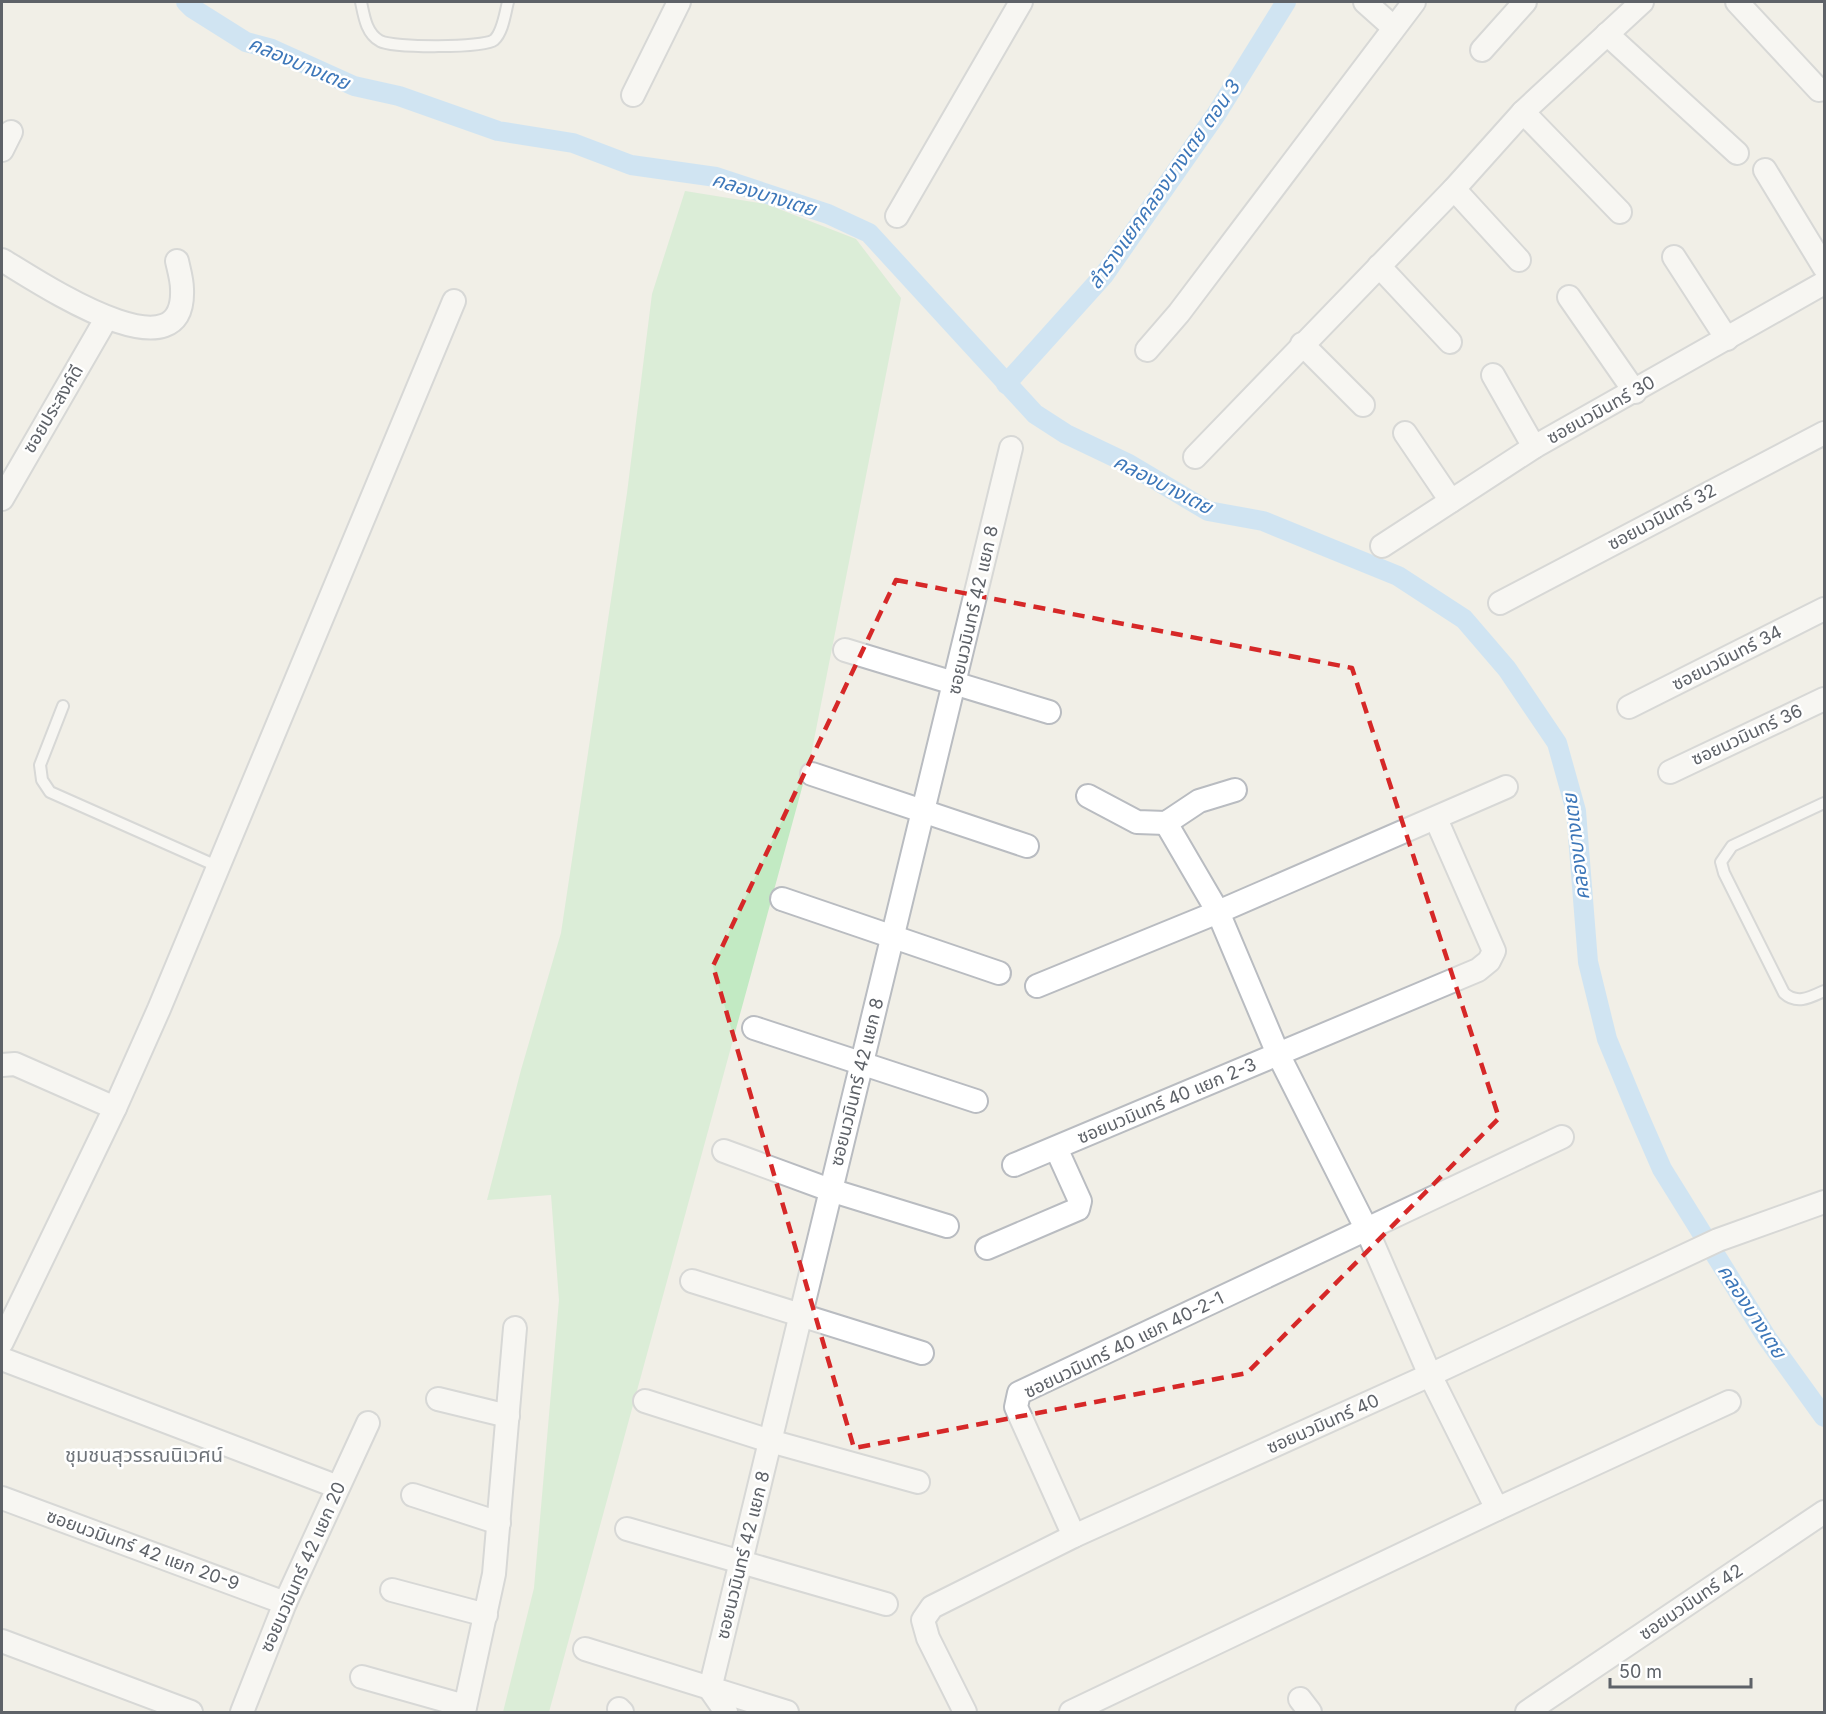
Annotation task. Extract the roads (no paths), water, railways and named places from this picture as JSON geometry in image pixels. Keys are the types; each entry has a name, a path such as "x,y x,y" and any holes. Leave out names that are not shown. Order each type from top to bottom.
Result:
{"street":[{"path":"633,95 679,2"},
{"path":"897,216 1021,2"},
{"path":"1365,2 1393,27"},
{"path":"1147,350 1179,313 1414,2"},
{"path":"1482,50 1525,2"},
{"path":"1195,457 1454,189 1524,112 1642,2"},
{"path":"1737,2 1819,90"},
{"path":"1607,34 1737,153"},
{"path":"1524,112 1620,212"},
{"path":"1765,170 1824,267"},
{"path":"1454,189 1519,260"},
{"path":"1674,257 1727,339"},
{"path":"2,260 106,320 150,330 171,322 178,311 182,290 177,261"},
{"path":"1379,266 1450,342"},
{"name":"ซอยนวมินทร์ 30","path":"1382,546 1534,447 1635,392 1824,283"},
{"path":"1569,297 1635,392"},
{"path":"2,1342 115,1108 219,867 454,301"},
{"name":"ซอยประสงค์ดี","path":"2,499 106,320"},
{"path":"1302,344 1363,405"},
{"path":"1493,375 1534,447"},
{"path":"1405,433 1451,501"},
{"name":"ซอยนวมินทร์ 32","path":"1500,603 1824,433"},
{"name":"ซอยนวมินทร์ 42 แยก 8","path":"711,1689 830,1190 956,685 1011,448"},
{"name":"ซอยนวมินทร์ 34","path":"1629,707 1824,609"},
{"path":"845,650 1048,712"},
{"name":"ซอยนวมินทร์ 36","path":"1670,772 1824,699"},
{"path":"812,774 1027,846"},
{"path":"1037,986 1218,912 1506,787"},
{"path":"1088,796 1137,822 1166,824 1199,801 1235,790"},
{"name":"ซอยนวมินทร์ 40 แยก 2-3","path":"1014,1165 1478,970 1490,961 1494,951 1436,819"},
{"path":"1166,824 1218,912 1278,1054 1366,1228 1430,1375 1497,1509"},
{"path":"782,899 999,973"},
{"path":"754,1028 976,1101"},
{"path":"2,1065 15,1064 115,1108"},
{"name":"ซอยนวมินทร์ 40 แยก 40-2-1","path":"1074,1536 1016,1407 1020,1393 1562,1137"},
{"name":"ซอยนวมินทร์ 40 แยก 2-3","path":"987,1248 1077,1209 1080,1201 1056,1149"},
{"path":"724,1150 830,1190 947,1226"},
{"name":"ซอยนวมินทร์ 40","path":"964,1713 928,1638 924,1620 932,1607 1074,1536 1430,1375 1718,1240 1824,1202"},
{"path":"692,1281 922,1353"},
{"path":"362,1677 465,1709 494,1574 515,1328"},
{"path":"2,1359 338,1486"},
{"path":"438,1399 508,1416"},
{"path":"645,1401 770,1442 918,1482"},
{"path":"1071,1713 1497,1509 1729,1402"},
{"name":"ซอยนวมินทร์ 42 แยก 20","path":"242,1713 285,1603 368,1423"},
{"path":"413,1495 498,1523"},
{"name":"ซอยนวมินทร์ 42 แยก 20-9","path":"2,1498 285,1603"},
{"name":"ซอยนวมินทร์ 42","path":"1540,1709 1824,1512"},
{"path":"627,1529 741,1564 886,1604"},
{"path":"392,1590 486,1615"},
{"path":"2,1641 191,1713"},
{"path":"585,1649 787,1713"},
{"path":"711,1689 726,1713"}],"lane":[{"path":"361,2 368,29 380,42 395,45 478,45 492,42 498,35 508,2"},
{"path":"63,706 40,765 42,780 50,792 219,867"},
{"path":"1824,803 1732,846 1721,862 1724,873 1784,993 1790,998 1799,999 1824,991"}],"waterway":[{"name":"คลองบางเตย","path":"186,2 246,42 272,49 354,86 399,96 498,131 573,143 631,165 716,177 828,214 869,233 1035,414 1066,434 1129,464 1208,511 1263,521 1398,576 1464,619 1507,669 1557,743 1576,811 1588,962 1607,1039 1662,1169 1767,1338 1824,1417"},
{"name":"ลำรางแยกคลองบางเตย ตอน 3","path":"1006,384 1104,275 1217,113 1286,2"}],"district":[{"name":"ชุมชนสุวรรณนิเวศน์","path":"144,1455"}]}
